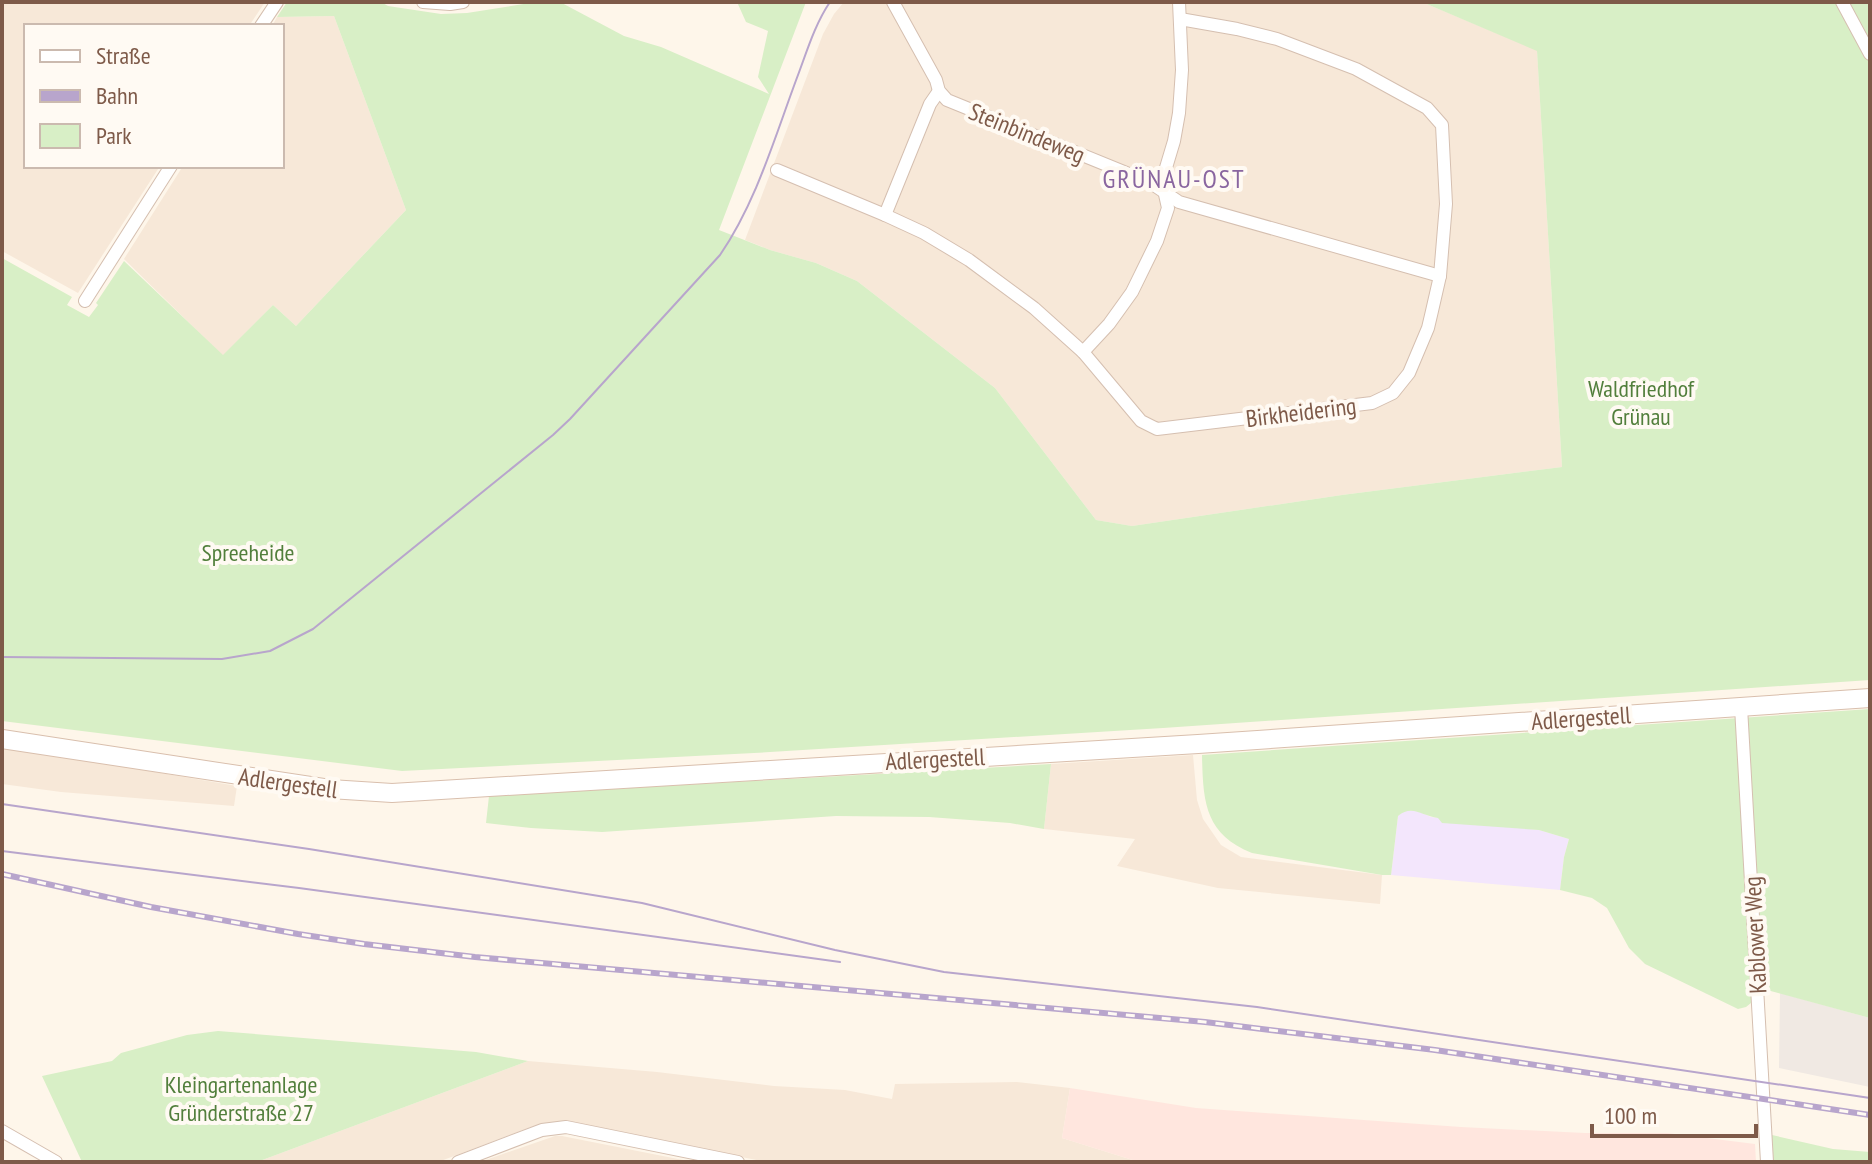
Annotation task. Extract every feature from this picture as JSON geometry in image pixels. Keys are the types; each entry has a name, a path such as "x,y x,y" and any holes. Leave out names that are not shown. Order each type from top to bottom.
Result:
{"main road":[{"name":"Adlergestell","path":"2,739 330,789 392,793 1198,744 1870,698"}],"street":[{"path":"262,24 277,2"},
{"path":"423,2 463,2"},
{"path":"885,215 930,104 939,91 893,2"},
{"path":"1083,352 1120,309 1147,265 1168,208 1162,181 1179,113 1182,70 1179,2"},
{"path":"1842,2 1870,54"},
{"name":"Birkheidering","path":"777,170 924,233 991,275 1083,352 1141,421 1157,429 1372,403 1393,393 1409,373 1428,328 1440,276 1446,204 1442,125 1427,108 1363,72 1277,39 1180,19"},
{"name":"Steinbindeweg","path":"939,91 947,100 1151,183 1179,202 1440,276"},
{"path":"85,301 170,168"},
{"name":"Kablower Weg","path":"1741,707 1767,1162"},
{"path":"458,1162 542,1130 566,1127 738,1162"},
{"path":"2,1131 56,1162"}],"shaded area":[{"path":"2,2 265,2 250,24 24,24 24,168 159,168 78,293 2,251"},
{"name":"GRÜNAU-OST","path":"844,2 1422,2 1537,50 1562,467 1132,526 1096,520 995,388 857,281 816,263 745,240 823,34"},
{"path":"334,16 406,210 296,326 273,305 223,356 124,259 182,168 284,168 284,24 273,24 277,17"},
{"path":"2,746 237,786 234,806 2,784"},
{"path":"1193,755 1197,800 1203,819 1221,845 1241,857 1382,875 1380,904 1218,888 1117,866 1135,839 1044,829 1051,764"},
{"path":"1417,810 1431,817 1539,830 1569,839 1560,890 1391,875 1398,816 1404,811"},
{"path":"1780,993 1870,1018 1870,1087 1779,1068"},
{"path":"528,1061 774,1086 845,1090 892,1099 895,1084 1017,1082 1070,1088 1062,1138 1139,1162 767,1162 561,1121 531,1127 438,1162 257,1162"},
{"path":"1070,1088 1196,1108 1461,1127 1667,1133 1755,1144 1756,1162 1139,1162 1062,1138"},
{"path":"562,1136 693,1162 480,1162"}],"green space":[{"name":"Spreeheide","path":"287,2 381,2 388,6 441,14 536,2 560,2 624,36 661,47 769,94 758,77 768,31 746,22 737,2 806,2 719,230 770,250 816,263 857,281 995,388 1096,520 1132,526 1562,467 1537,51 1422,2 1870,2 1870,680 1163,728 402,771 2,721 2,258 72,297 67,305 89,317 124,261 223,355 273,305 296,326 406,210 334,16 277,17"},
{"path":"1870,709 1870,1018 1767,990 1746,1007 1738,1009 1645,964 1629,948 1607,908 1592,898 1560,890 1569,839 1539,830 1442,823 1438,818 1408,811 1398,816 1391,875 1382,875 1252,853 1236,845 1215,826 1203,787 1202,755"},
{"path":"1051,764 1044,829 1010,823 929,817 836,816 602,832 486,823 489,796"},
{"name":"Kleingartenanlage Gründerstraße 27","path":"218,1031 476,1052 528,1061 257,1162 82,1162 42,1076 112,1061 121,1053 187,1035"},
{"path":"1772,1135 1833,1149 1870,1152 1870,1162 1773,1162"}],"tram line":[{"path":"2,657 222,659 270,651 313,629 553,435 720,255 745,213 812,38 830,2"},
{"path":"2,804 309,849 642,903 835,950 944,972 1257,1007 1870,1098"},
{"path":"2,851 840,962"}],"railway":[{"path":"2,874 151,907 364,944 475,957 1205,1022 1435,1050 1870,1115"}],"district":[{"name":"GRÜNAU-OST","path":"1174,178"}],"park label":[{"name":"Waldfriedhof Grünau","path":"1641,402"}]}
